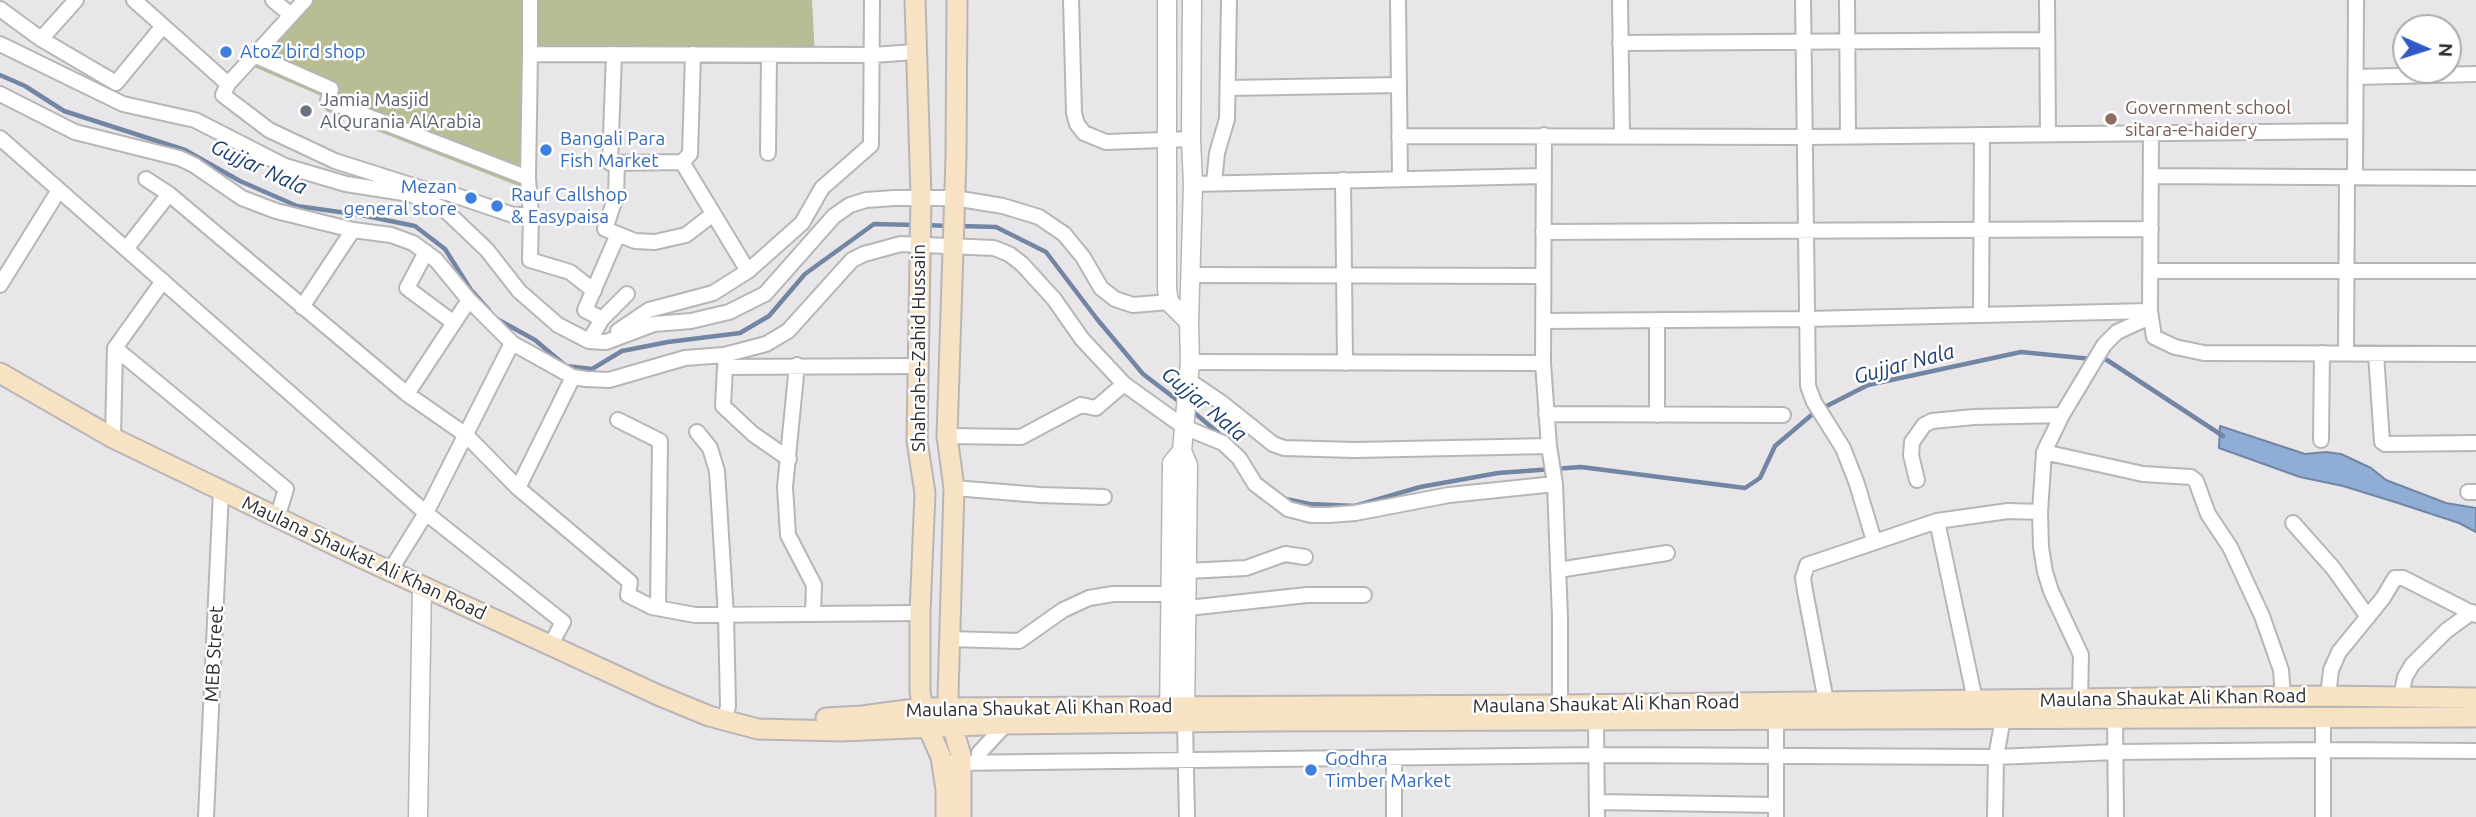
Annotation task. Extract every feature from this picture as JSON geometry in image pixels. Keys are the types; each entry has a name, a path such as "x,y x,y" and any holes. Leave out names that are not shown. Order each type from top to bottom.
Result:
{"main road":[{"name":"Shahrah-e-Zahid Hussain","path":"915,0 920,202 917,451 925,493 920,613 925,718 939,748 961,763"},
{"name":"Shahrah-e-Zahid Hussain","path":"957,0 947,436 954,488 949,639 951,717 961,763 961,817"},
{"name":"Maulana Shaukat Ali Khan Road","path":"0,373 113,438 277,518 658,695 709,716 758,729 841,731 925,718 951,717 1177,715 1560,705 2328,696 2476,698"},
{"name":"Maulana Shaukat Ali Khan Road","path":"951,717 1006,724 1177,715 1596,720 2476,717"},
{"name":"Shahrah-e-Zahid Hussain","path":"946,817 961,763"}],"street":[{"path":"41,39 76,0"},
{"path":"134,0 228,84"},
{"path":"273,0 291,15"},
{"path":"305,0 228,84 223,95 269,130 335,161 423,189 448,192 513,215 531,215"},
{"path":"530,0 530,260 570,272 594,291"},
{"path":"618,331 649,310 713,293 748,271 802,223 822,188 871,145 872,0"},
{"path":"1072,0 1074,113 1084,134 1106,142 1191,139"},
{"path":"1167,0 1167,289 1169,302 1189,322"},
{"path":"1177,715 1188,608 1188,465 1182,452 1187,396 1191,275 1192,0"},
{"path":"1214,183 1217,153 1227,119 1228,0"},
{"path":"1398,0 1400,179"},
{"path":"1620,0 1622,135"},
{"path":"1803,0 1808,386 1825,423 1843,448 1874,541"},
{"path":"1847,0 1848,136"},
{"path":"2047,0 2048,134"},
{"path":"2346,353 2345,271 2355,131 2356,0"},
{"path":"0,9 41,39 116,83 163,26"},
{"path":"1620,43 2047,40"},
{"path":"0,44 123,104 195,120 285,166 346,184 410,194 444,209 487,250 519,291 558,325 589,341 606,342 654,324 691,321 729,312 765,294 834,216 850,205 866,200 954,201 1003,206 1039,217 1064,234 1083,257 1101,288 1115,299 1133,305 1169,302"},
{"path":"530,54 873,55 915,52"},
{"path":"614,54 610,163 682,162 690,154 693,54"},
{"path":"254,55 331,89 328,101 528,178"},
{"path":"768,153 769,55"},
{"path":"2356,77 2476,74"},
{"path":"1229,88 1399,85"},
{"path":"0,94 75,132 179,158 194,165 242,198 276,211 353,230 391,235 413,243 436,260 469,300 512,343 573,377 609,380 685,358 797,365 918,366"},
{"path":"1399,136 1805,137 2355,131"},
{"path":"2151,133 2150,314 2154,337 2175,347 2204,353 2476,354"},
{"path":"1544,135 1543,363 1546,414 1555,480 1560,705"},
{"path":"1981,315 1982,135"},
{"path":"0,138 426,513 563,622 550,646"},
{"path":"682,162 748,271"},
{"path":"617,163 616,195 605,229 635,241 655,242 686,235 713,214"},
{"path":"1193,184 1544,176"},
{"path":"2151,176 2476,178"},
{"path":"146,178 169,194 407,394 466,435 518,488 630,582 628,595 657,608 695,615 920,613"},
{"path":"1343,180 1345,363"},
{"path":"0,285 59,190"},
{"path":"126,249 169,194"},
{"path":"1544,232 2151,229"},
{"path":"302,307 353,230"},
{"path":"602,319 585,310 618,234"},
{"path":"725,361 766,344 788,331 852,260 864,254 919,239 953,240 994,248 1009,254 1022,264 1054,299 1082,339 1125,384 1222,403 1273,444 1284,448 1550,452"},
{"path":"426,252 407,288 454,323"},
{"path":"2151,271 2476,271"},
{"path":"1191,275 1543,276"},
{"path":"113,438 115,348 163,281"},
{"path":"589,341 602,319 627,294"},
{"path":"407,394 469,300"},
{"path":"1543,321 2150,314"},
{"path":"2080,699 2081,655 2051,591 2041,547 2040,512 2044,452 2062,415 2104,345 2117,332 2150,314"},
{"path":"1657,320 1657,415"},
{"path":"390,571 426,513 512,343"},
{"path":"115,348 286,489 277,518"},
{"path":"2322,353 2322,440"},
{"path":"2376,354 2382,442 2476,443"},
{"path":"725,361 723,406 753,434 789,459"},
{"path":"1187,396 1345,363 1543,363"},
{"path":"797,365 785,487 788,535 814,584 813,613"},
{"path":"518,488 573,377"},
{"path":"947,436 1021,437 1081,405 1096,408 1125,384"},
{"path":"1187,396 1255,484 1288,509 1311,515 1355,513 1449,495 1555,480"},
{"path":"1546,414 1783,415"},
{"path":"1917,480 1911,455 1912,442 1924,425 1932,421 2062,415"},
{"path":"618,421 660,441 657,608"},
{"path":"697,432 710,448 717,471 726,616 728,706 731,721"},
{"path":"1182,452 1172,463 1172,594 1177,715 1186,761 1187,817"},
{"path":"2044,452 2143,474 2191,477 2196,481 2208,514 2230,547 2262,616 2281,670 2283,697"},
{"path":"954,488 1104,497"},
{"name":"MEB Street","path":"206,817 221,491"},
{"path":"1825,701 1805,591 1804,570 1807,565 1937,521 2008,511 2040,512"},
{"path":"1937,521 1975,700"},
{"path":"2293,523 2333,568 2368,617"},
{"path":"1559,570 1667,552"},
{"path":"1187,571 1245,568 1284,554 1306,557"},
{"path":"2328,696 2331,670 2339,652 2368,617 2392,580 2398,577 2474,613"},
{"path":"418,817 422,586"},
{"path":"949,639 1019,641 1063,610 1089,597 1113,594 1172,594"},
{"path":"1188,608 1307,595 1364,595"},
{"path":"2401,697 2405,677 2412,665 2446,631 2474,613"},
{"path":"2115,717 2116,817"},
{"path":"1995,817 1996,758 2003,718"},
{"path":"2323,718 2323,817"},
{"path":"1596,720 1597,810 1776,811 1776,720"},
{"path":"961,763 979,753 1006,724"},
{"path":"961,763 1598,755 1996,758 2116,752 2476,751"},
{"path":"1394,759 1394,817"}],"green space":[{"path":"312,0 526,0 526,189 326,111 328,99 252,66"},
{"path":"530,0 812,0 815,57 530,54"}],"water":[{"path":"2220,426 2305,454 2341,454 2371,468 2386,480 2446,503 2476,508 2476,532 2459,523 2398,503 2343,486 2300,477 2219,448"}],"waterway":[{"name":"Gujjar Nala","path":"0,75 25,86 64,111 185,150 240,181 297,206 415,226 445,249 471,290 489,310"},
{"name":"Gujjar Nala","path":"497,319 535,340 566,366 592,369 622,351 740,333 769,316 805,274 874,224 917,225"},
{"name":"Gujjar Nala","path":"926,225 948,226"},
{"name":"Gujjar Nala","path":"961,226 996,227 1046,252 1143,374 1181,403"},
{"name":"Gujjar Nala","path":"1281,498 1310,504 1355,506 1420,487 1498,473 1581,467 1745,488 1760,478 1775,446 1815,412 1868,385 2021,352 2092,359"},
{"name":"Gujjar Nala","path":"2101,359 2107,360 2223,436"},
{"name":"Gujjar Nala","path":"1191,410 1222,436"}],"place":[{"name":"AtoZ bird shop","path":"226,52"},
{"name":"Jamia Masjid AlQurania AlArabia","path":"306,111"},
{"name":"Government school sitara-e-haidery","path":"2111,119"},
{"name":"Bangali Para Fish Market","path":"546,150"},
{"name":"Mezan general store","path":"471,198"},
{"name":"Rauf Callshop & Easypaisa","path":"497,206"},
{"name":"Godhra Timber Market","path":"1311,770"}]}
